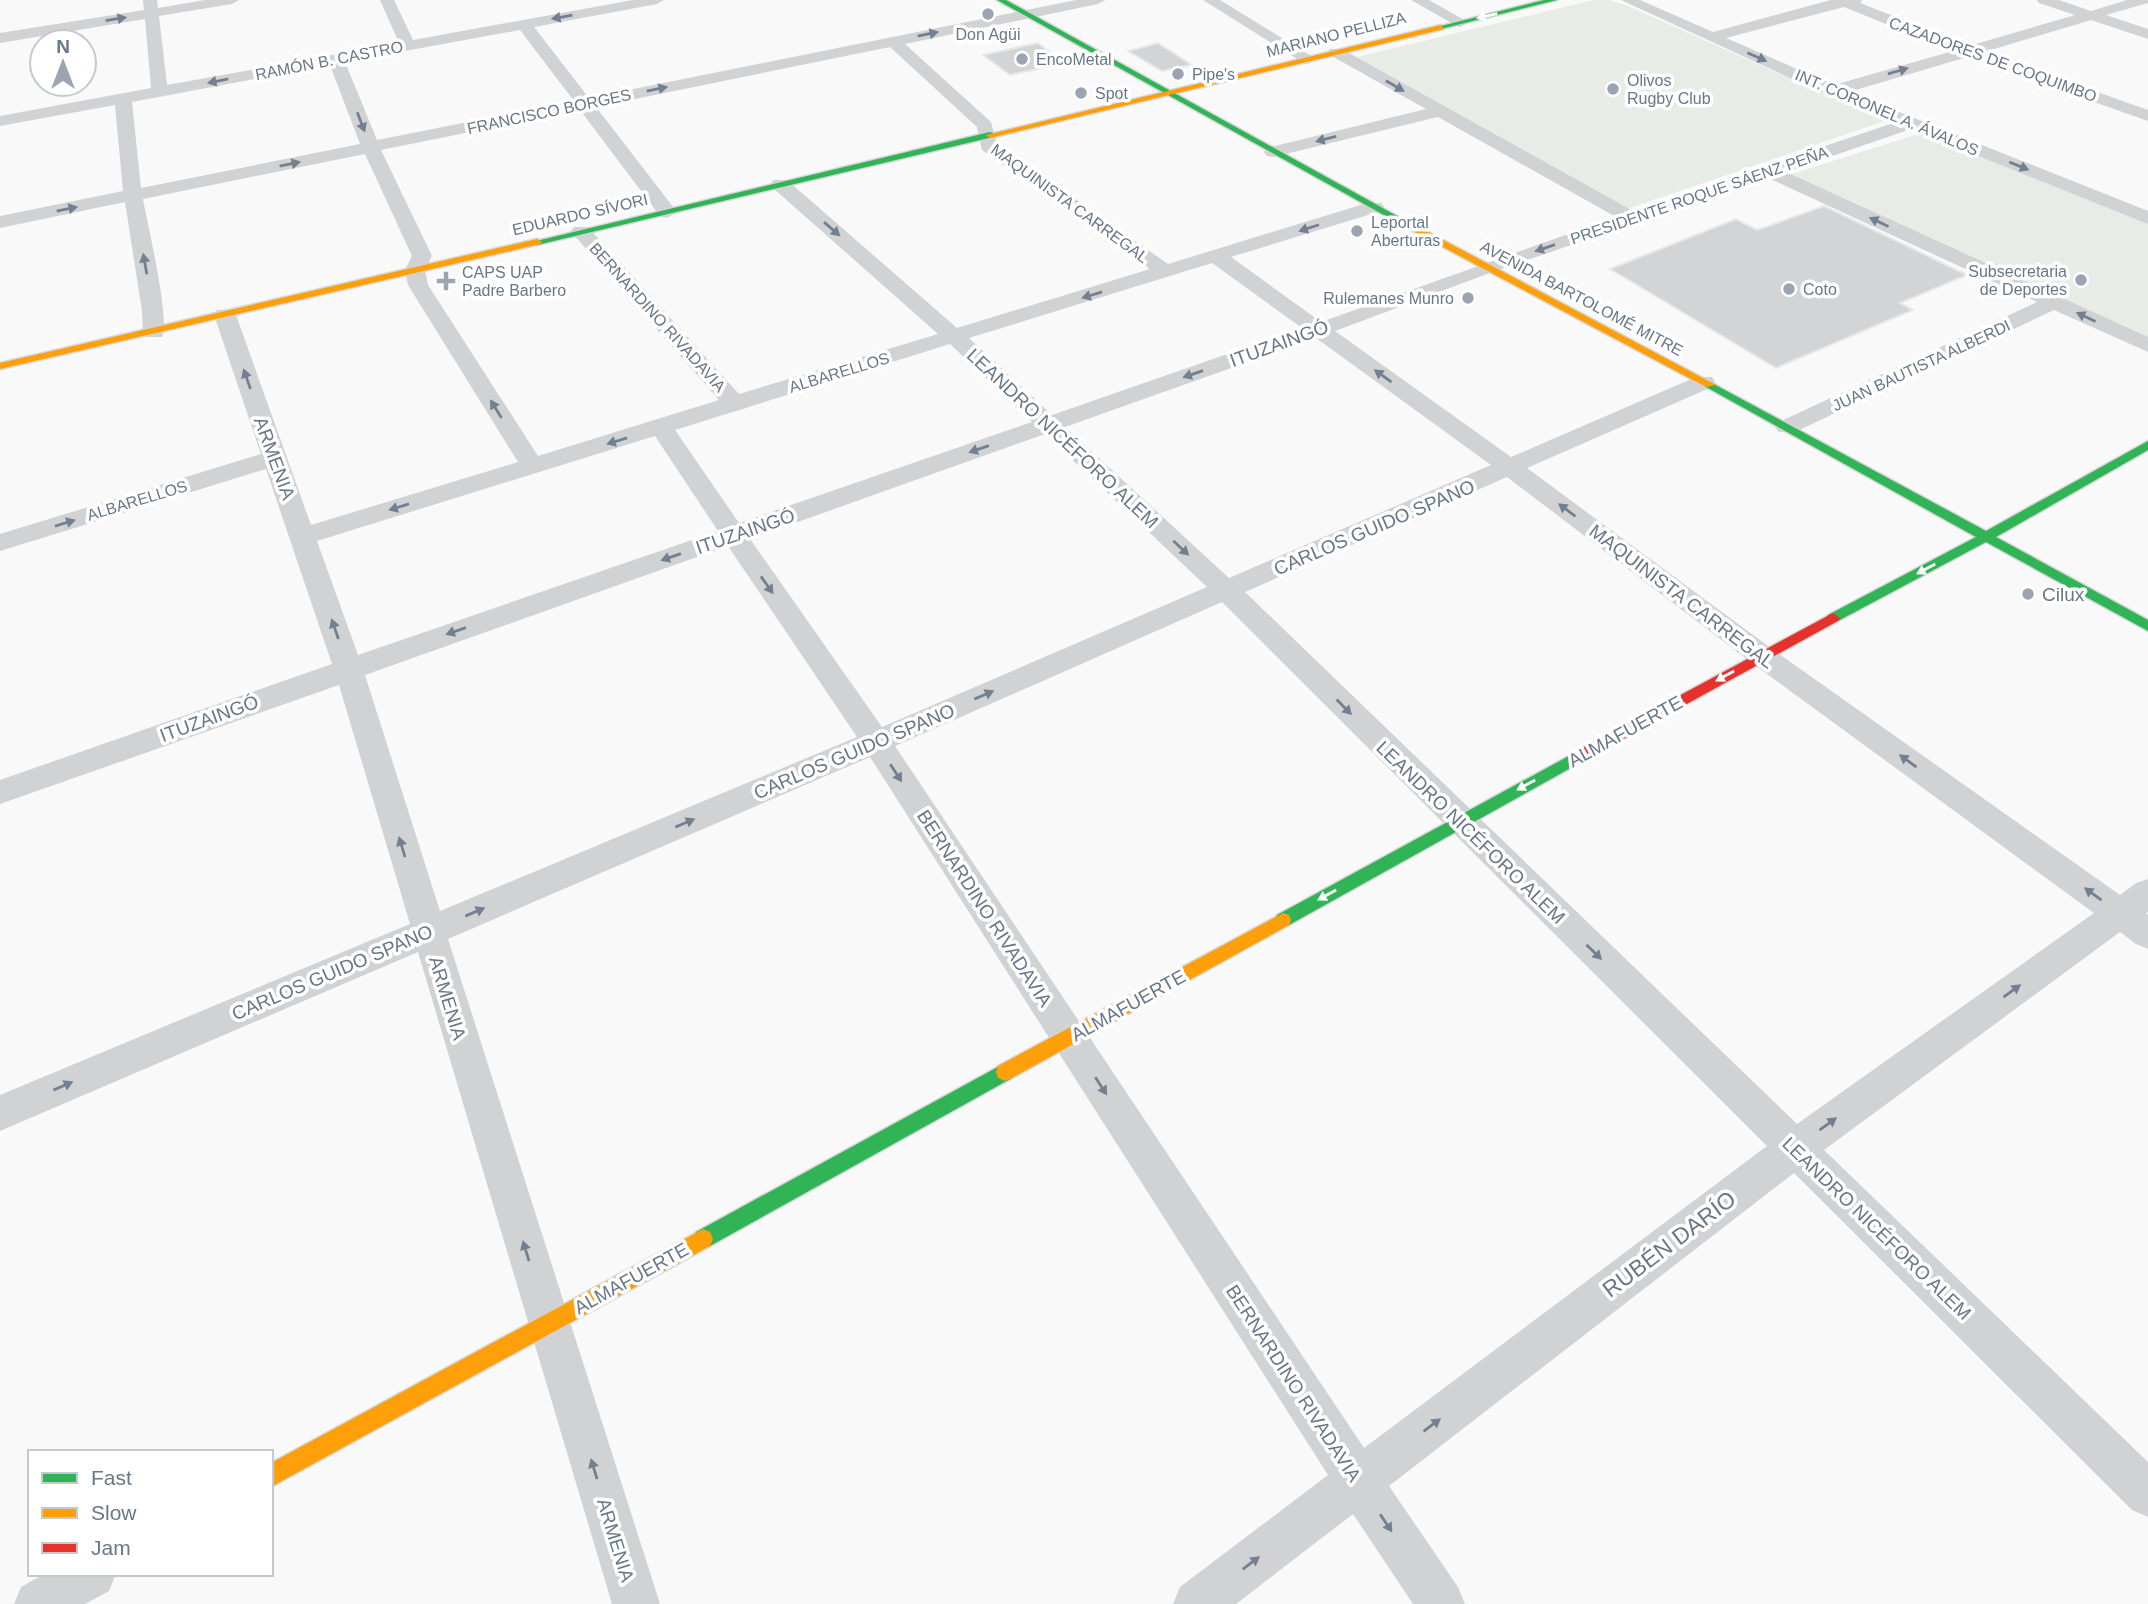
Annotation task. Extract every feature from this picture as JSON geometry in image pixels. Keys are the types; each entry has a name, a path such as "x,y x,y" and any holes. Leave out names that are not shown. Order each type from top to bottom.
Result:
{"street":[{"path":"0,38 151,7 232,0"},
{"path":"387,0 408,46"},
{"name":"RAMÓN B. CASTRO","path":"0,121 627,3 657,0"},
{"name":"AVENIDA BARTOLOMÉ MITRE","path":"1001,0 1273,152 1704,382 2148,625"},
{"name":"FRANCISCO BORGES","path":"0,222 1098,0"},
{"path":"1210,0 1308,59"},
{"path":"1418,0 1460,22"},
{"name":"MARIANO PELLIZA","path":"1167,93 1553,0"},
{"name":"INT. CORONEL A. ÁVALOS","path":"1628,0 1910,123 2148,218"},
{"path":"2044,0 2148,34"},
{"path":"1833,90 2143,0"},
{"path":"1711,37 1846,1"},
{"name":"CAZADORES DE COQUIMBO","path":"1846,1 1967,51 2148,116"},
{"path":"151,7 160,92"},
{"path":"524,24 667,212"},
{"name":"MAQUINISTA CARREGAL","path":"893,41 985,126 988,146 1167,272"},
{"path":"1336,52 1631,218"},
{"path":"336,59 371,148 422,256 415,270 418,285 533,467"},
{"name":"EDUARDO SÍVORI","path":"0,366 225,316 1167,93"},
{"path":"123,99 154,332"},
{"path":"1273,152 1440,111"},
{"name":"PRESIDENTE ROQUE SÁENZ PEÑA","path":"1488,267 1910,123"},
{"path":"1769,171 2148,345"},
{"name":"LEANDRO NICÉFORO ALEM","path":"780,184 955,337 1226,590 2148,1493"},
{"name":"ALBARELLOS","path":"303,536 1374,207"},
{"name":"BERNARDINO RIVADAVIA","path":"581,231 735,404"},
{"name":"MAQUINISTA CARREGAL","path":"1217,257 1511,468 1762,656 2139,913"},
{"name":"ITUZAINGÓ","path":"0,792 1318,330 1488,267"},
{"name":"JUAN BAUTISTA ALBERDI","path":"1787,427 2054,302"},
{"name":"ARMENIA","path":"225,316 348,668 427,932 636,1604"},
{"name":"CARLOS GUIDO SPANO","path":"0,1113 876,741 1511,468 1704,382"},
{"name":"BERNARDINO RIVADAVIA","path":"661,426 732,536 876,741 1441,1604"},
{"name":"ALMAFUERTE","path":"273,1475 1762,656 1986,537 2148,445"},
{"name":"ALBARELLOS","path":"0,543 275,458"},
{"name":"RUBÉN DARÍO","path":"1197,1604 1795,1148 2139,913"},
{"path":"38,1604 88,1576"}],"shaded area":[{"name":"Olivos Rugby Club","path":"1593,0 1609,0 1626,5 1885,121 1627,209 1357,57"},
{"name":"Subsecretaria de Deportes","path":"1940,127 2148,217 2148,342 1789,175"}],"building":[{"name":"EncoMetal","path":"1038,43 1065,63 1010,75 983,55"},
{"path":"1158,43 1192,65 1162,71 1128,51"},
{"name":"Coto","path":"1824,206 1967,275 1900,303 1913,310 1776,368 1610,269 1736,219 1757,230"}],"traffic: fast":[{"path":"1001,0 1412,227"},
{"path":"1441,27 1553,0"},
{"path":"537,242 990,135"},
{"path":"1710,385 2148,626"},
{"path":"1833,618 1986,537 2148,445"},
{"path":"1283,920 1589,751"},
{"path":"703,1239 1005,1072"}],"traffic: slow":[{"path":"990,135 1441,27"},
{"path":"1412,227 1710,385"},
{"path":"0,366 537,242"},
{"path":"1005,1072 1283,920"},
{"path":"273,1475 703,1239"}],"traffic: jam":[{"path":"1589,751 1833,618"}],"place":[{"name":"Don Agüi","path":"988,14"},
{"name":"EncoMetal","path":"1022,59"},
{"name":"Pipe's","path":"1178,74"},
{"name":"Olivos Rugby Club","path":"1613,89"},
{"name":"Spot","path":"1081,93"},
{"name":"Leportal Aberturas","path":"1357,231"},
{"name":"Subsecretaria de Deportes","path":"2081,280"},
{"name":"CAPS UAP Padre Barbero","path":"446,281"},
{"name":"Coto","path":"1789,289"},
{"name":"Rulemanes Munro","path":"1468,298"},
{"name":"Cilux","path":"2028,594"}]}
